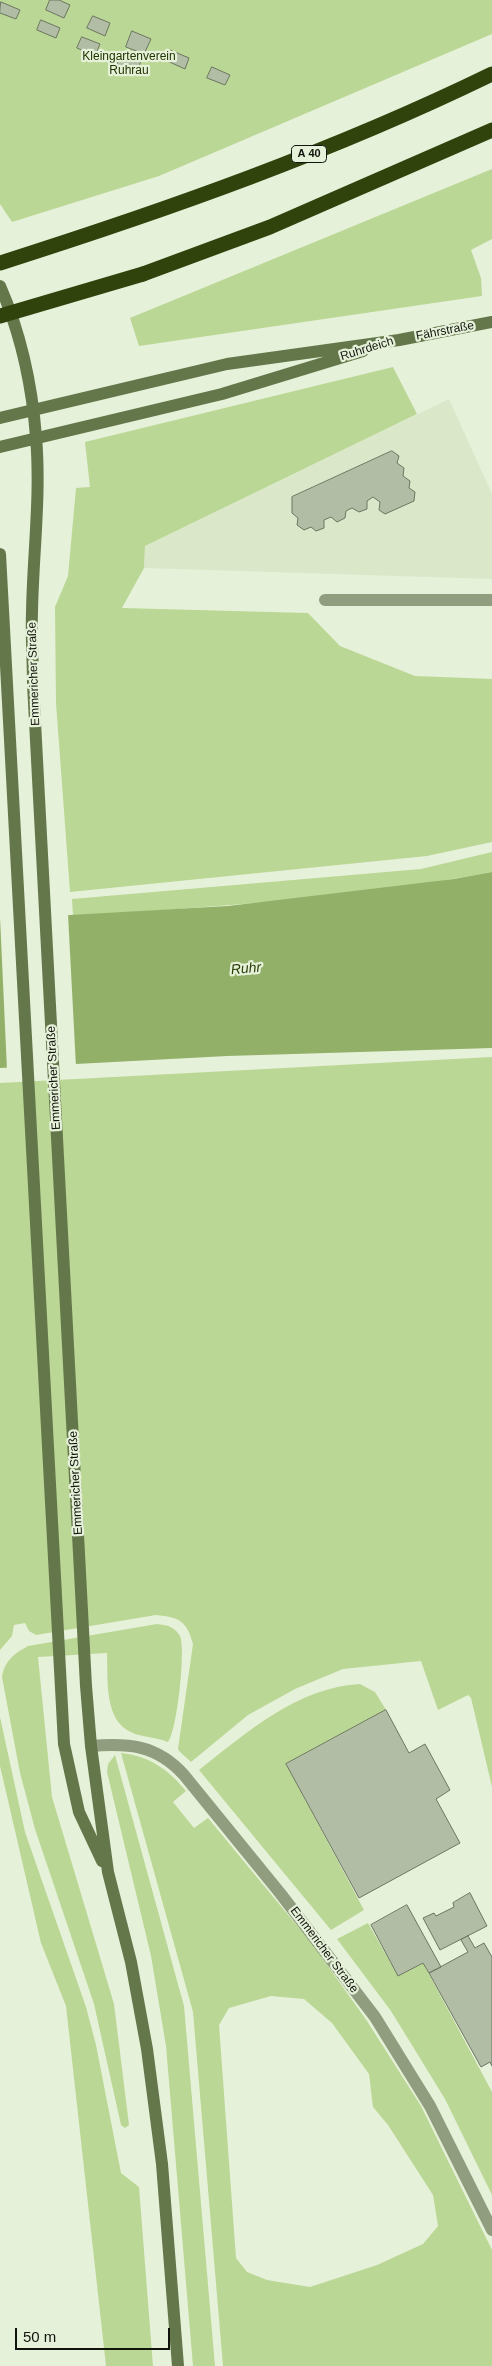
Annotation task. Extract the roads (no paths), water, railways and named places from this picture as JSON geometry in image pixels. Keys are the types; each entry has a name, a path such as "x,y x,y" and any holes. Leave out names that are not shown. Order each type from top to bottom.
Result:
{"highway":[{"name":"A 40","path":"0,263 123,224 345,141 492,74"},
{"path":"0,316 143,274 270,227 492,130"}],"main road":[{"name":"Emmericher Straße","path":"0,286 14,318 27,372 36,439 37,497 32,613 33,684 91,1746 108,1872 131,1962 147,2049 162,2164 178,2366"},
{"name":"Fährstraße","path":"399,340 492,322"},
{"name":"Ruhrdeich","path":"0,418 227,364 399,340"},
{"name":"Ruhrdeich","path":"0,447 222,394 399,340"},
{"name":"Emmericher Straße","path":"0,554 64,1744 79,1812 108,1872"}],"street":[{"path":"325,600 492,600"},
{"name":"Emmericher Straße","path":"91,1746 116,1744 137,1746 170,1759 184,1774 280,1893 375,2017 430,2106 492,2230"}],"water":[{"name":"Ruhr","path":"492,872 492,1048 227,1056 0,1068 0,919 228,906 454,879"}],"park label":[{"name":"Kleingartenverein Ruhrau","path":"129,64"}]}
